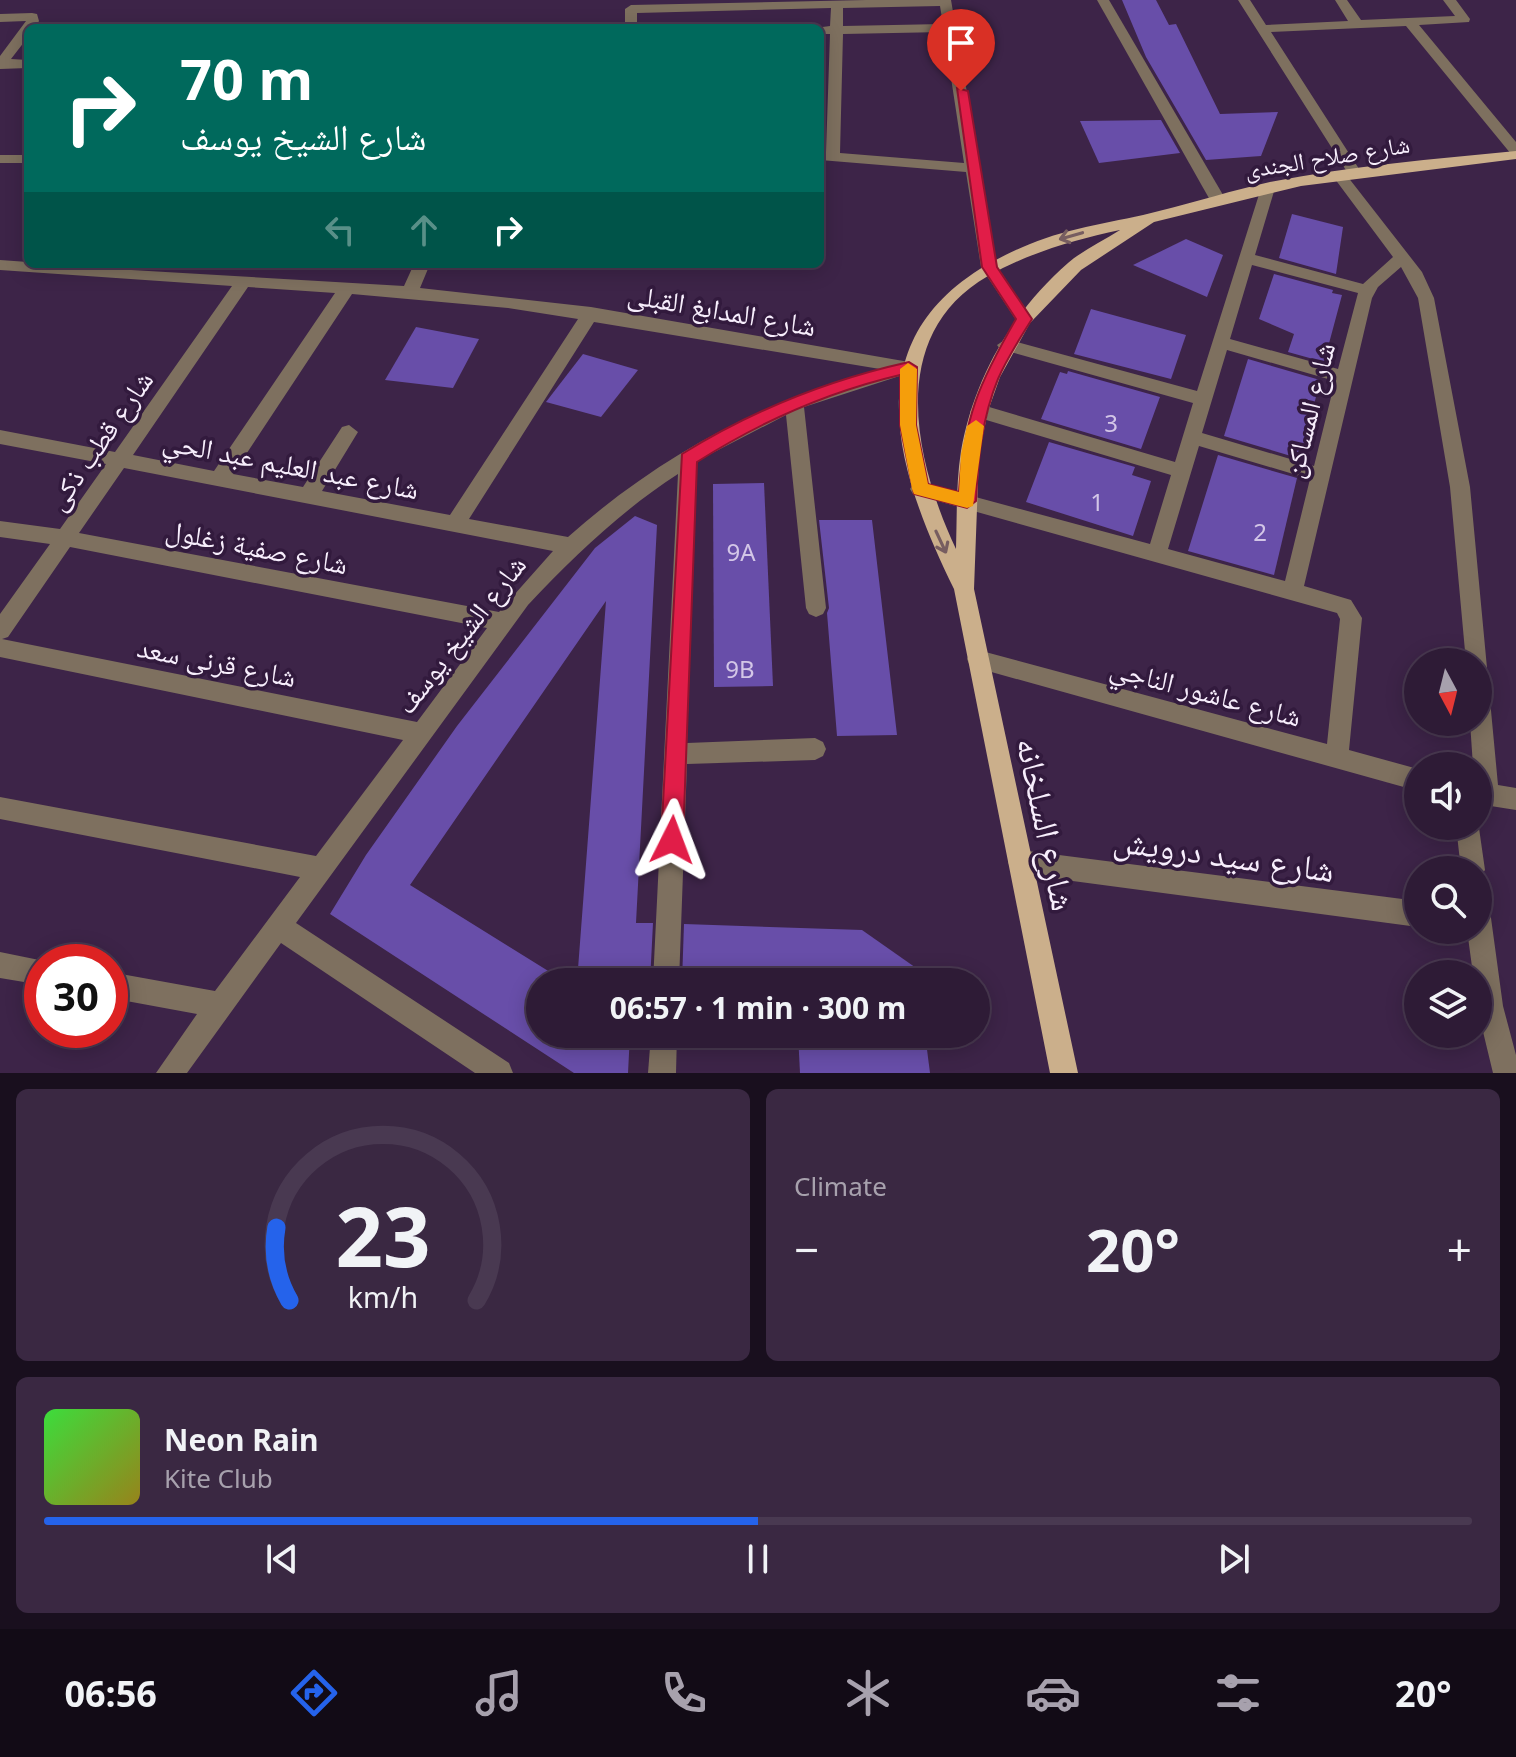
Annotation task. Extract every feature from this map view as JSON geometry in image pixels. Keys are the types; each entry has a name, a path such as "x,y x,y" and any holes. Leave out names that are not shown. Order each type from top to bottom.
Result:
{"main road":[{"name":"شارع صلاح الجندى","path":"964,589 938,538 920,489 908,425 909,367 916,344 932,317 958,290 989,267 1035,247 1218,200 1346,173 1516,153"},
{"name":"شارع صلاح الجندى","path":"964,589 970,454 979,411 1006,345 1024,319 1075,266 1148,219"},
{"name":"شارع السلخانه","path":"964,589 1064,1073"}],"street":[{"path":"1103,0 1218,200"},
{"path":"1244,0 1346,173 1416,276 1426,298 1460,487 1476,648"},
{"path":"1341,0 1357,24"},
{"path":"1263,29 1464,19 1449,0"},
{"path":"631,24 631,9 946,1 989,267 1024,319"},
{"path":"837,5 826,157 974,168"},
{"path":"0,18 28,17 30,24"},
{"path":"1410,22 1516,153"},
{"path":"824,30 951,28"},
{"path":"1,64 24,34"},
{"path":"1,64 24,64"},
{"path":"0,159 24,159"},
{"path":"1157,553 1267,188"},
{"path":"1246,258 1366,290 1401,258"},
{"name":"شارع المدابغ القبلى","path":"0,265 24,266"},
{"name":"شارع المدابغ القبلى","path":"96,268 410,292 591,313 909,367"},
{"path":"410,292 420,268"},
{"name":"شارع قطب ذكى","path":"0,631 244,281"},
{"path":"219,479 347,288"},
{"name":"شارع المساكن","path":"1293,591 1366,290"},
{"path":"455,524 591,313"},
{"path":"1221,342 1344,377"},
{"path":"1006,345 1203,399"},
{"name":"شارع الشيخ يوسف","path":"170,1073 504,622 571,546 641,488 722,437 794,402 844,384 909,367"},
{"path":"794,402 816,608"},
{"path":"979,411 1182,471"},
{"path":"308,496 349,432"},
{"name":"شارع عبد العليم عبد الحي","path":"0,437 571,546"},
{"path":"1192,437 1321,475"},
{"path":"667,968 688,459"},
{"path":"920,489 1339,603 1350,614 1337,758"},
{"name":"شارع صفية زغلول","path":"0,529 65,538 504,622"},
{"name":"شارع قرنى سعد","path":"0,648 422,733"},
{"name":"شارع عاشور الناجي","path":"978,659 1404,776"},
{"path":"676,754 815,749"},
{"path":"1492,795 1516,799"},
{"path":"0,808 321,869"},
{"name":"شارع سيد درويش","path":"1020,862 1404,912"},
{"path":"278,926 499,1073"},
{"path":"1481,944 1490,1006 1507,1073"},
{"path":"0,965 24,969"},
{"path":"128,988 220,1005"},
{"path":"662,1073 663,1048"}],"building":[{"path":"1122,0 1156,0 1169,25 1176,24 1220,114 1278,112 1261,156 1206,160 1146,57"},
{"path":"1161,120 1180,153 1099,163 1080,121"},
{"path":"1292,214 1343,227 1336,274 1279,258"},
{"path":"1186,239 1223,255 1207,297 1133,265"},
{"path":"1274,274 1342,295 1324,362 1288,352 1294,334 1259,319"},
{"path":"1091,309 1186,335 1171,379 1074,354"},
{"path":"416,327 479,339 453,388 385,380"},
{"path":"583,354 638,370 601,417 546,402"},
{"path":"1248,359 1320,380 1301,459 1224,436"},
{"path":"1068,371 1160,397 1141,449 1041,419 1060,372 1067,374"},
{"path":"1049,442 1135,467 1132,475 1151,481 1133,536 1026,502"},
{"path":"1218,455 1297,478 1274,575 1188,551"},
{"path":"764,483 773,686 714,687 713,484"},
{"path":"635,516 657,525 636,923 653,923 651,968 578,968 606,601 410,885 543,968 526,968 526,1042 330,914 366,855 457,726 595,548"},
{"path":"819,520 872,520 897,735 837,736 829,608"},
{"path":"684,924 862,930 916,968 682,968"},
{"path":"536,1048 629,1048 628,1073 574,1073"},
{"path":"799,1048 927,1048 930,1073 800,1073"}],"slow traffic":[{"path":"908,369 908,425 920,489 967,501 970,454 976,426"}],"route":[{"path":"672,840 688,459 722,437 794,402 870,376 909,367 908,425 920,489 967,501 970,454 979,411 1006,345 1024,319 989,267 961,91"}]}
